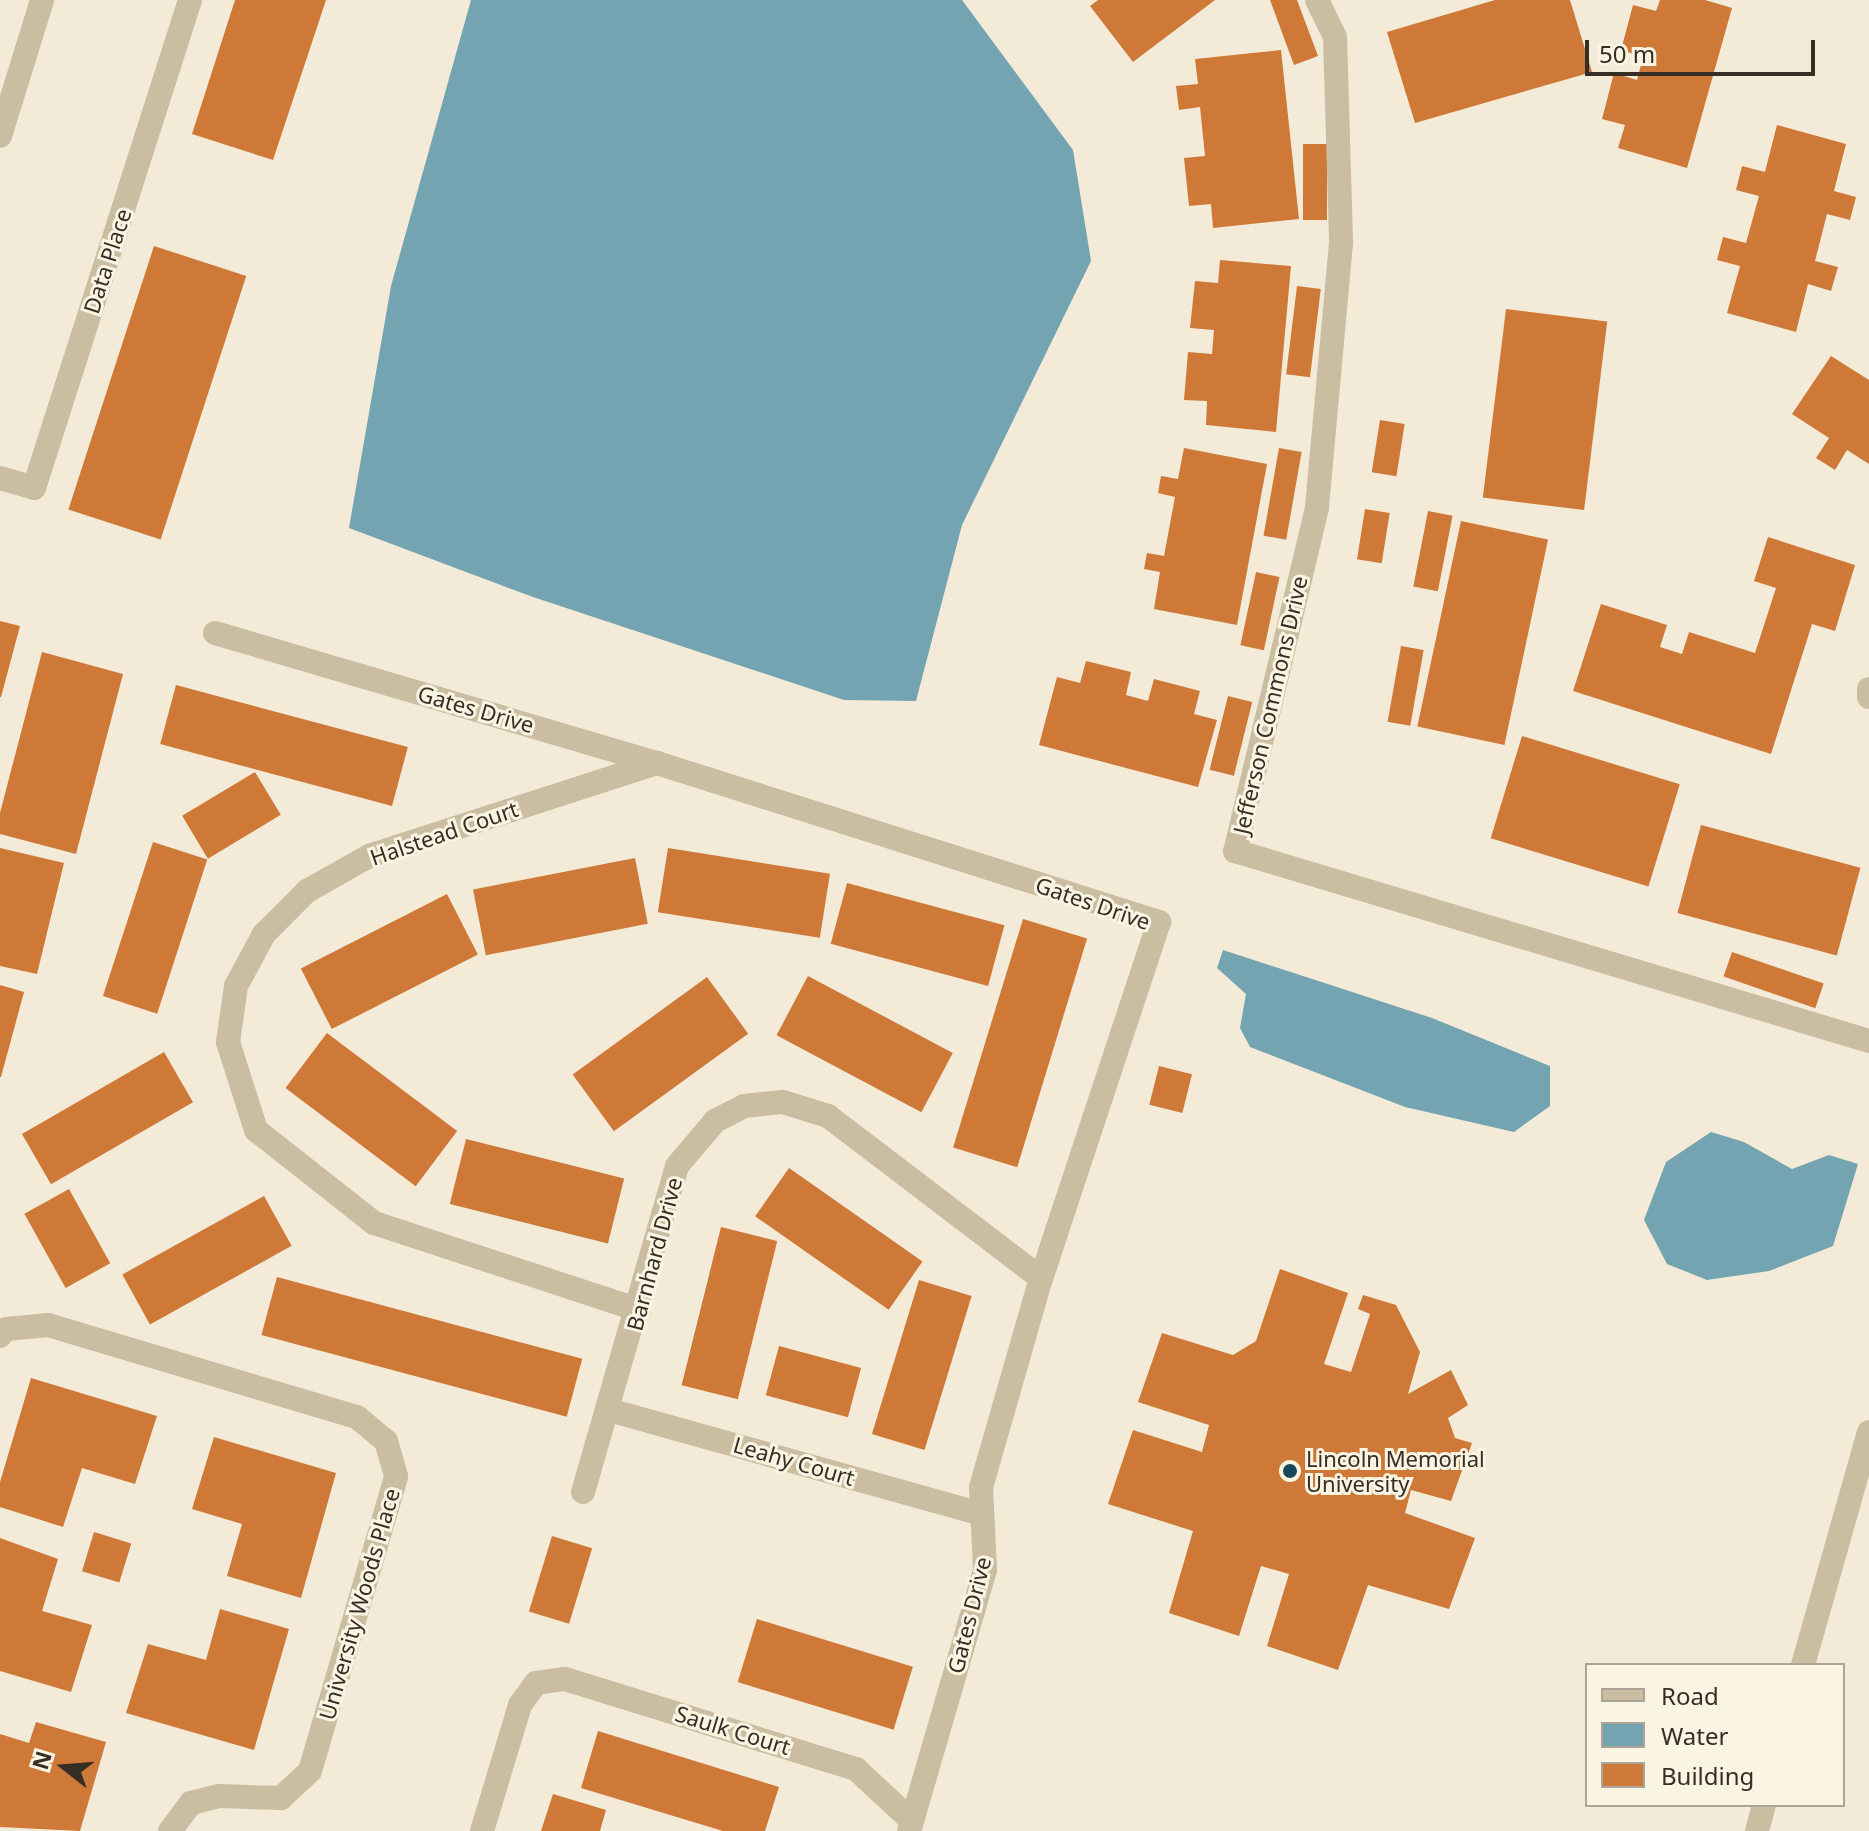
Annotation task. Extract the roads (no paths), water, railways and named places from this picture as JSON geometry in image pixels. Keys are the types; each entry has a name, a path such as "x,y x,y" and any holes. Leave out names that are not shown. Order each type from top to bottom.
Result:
{"street":[{"path":"0,136 42,0"},
{"name":"Data Place","path":"0,478 34,488 190,0"},
{"name":"Jefferson Commons Drive","path":"1317,0 1335,37 1341,243 1320,477 1235,851 1869,1041"},
{"name":"Gates Drive","path":"215,633 657,763 1159,922 1041,1278 981,1487 978,1513 986,1541 985,1570 910,1826"},
{"path":"1869,689 1869,697"},
{"name":"Halstead Court","path":"639,1310 374,1223 256,1130 228,1042 236,986 264,934 307,891 369,856 657,763"},
{"name":"Barnhard Drive","path":"583,1492 639,1310 677,1166 715,1121 744,1106 770,1103 828,1116 1041,1278"},
{"name":"University Woods Place","path":"0,1336 6,1329 48,1325 357,1417 386,1441 396,1477 310,1771 281,1798 219,1796 191,1803 170,1831"},
{"name":"Leahy Court","path":"609,1410 978,1513"},
{"path":"1804,1663 1869,1432"},
{"name":"Saulk Court","path":"482,1831 520,1705 536,1683 565,1679 856,1769 910,1826"},
{"path":"1757,1831 1763,1807"}],"water":[{"path":"471,0 962,0 1073,150 1091,261 962,525 916,701 844,700 533,597 349,528 391,286"},
{"path":"1223,950 1432,1018 1550,1066 1550,1106 1514,1132 1405,1107 1250,1047 1240,1028 1246,994 1217,968"},
{"path":"1711,1132 1744,1142 1792,1169 1829,1155 1858,1164 1833,1246 1769,1271 1707,1280 1667,1264 1644,1220 1666,1162"}],"place":[{"name":"Lincoln Memorial University","path":"1290,1471"}]}
